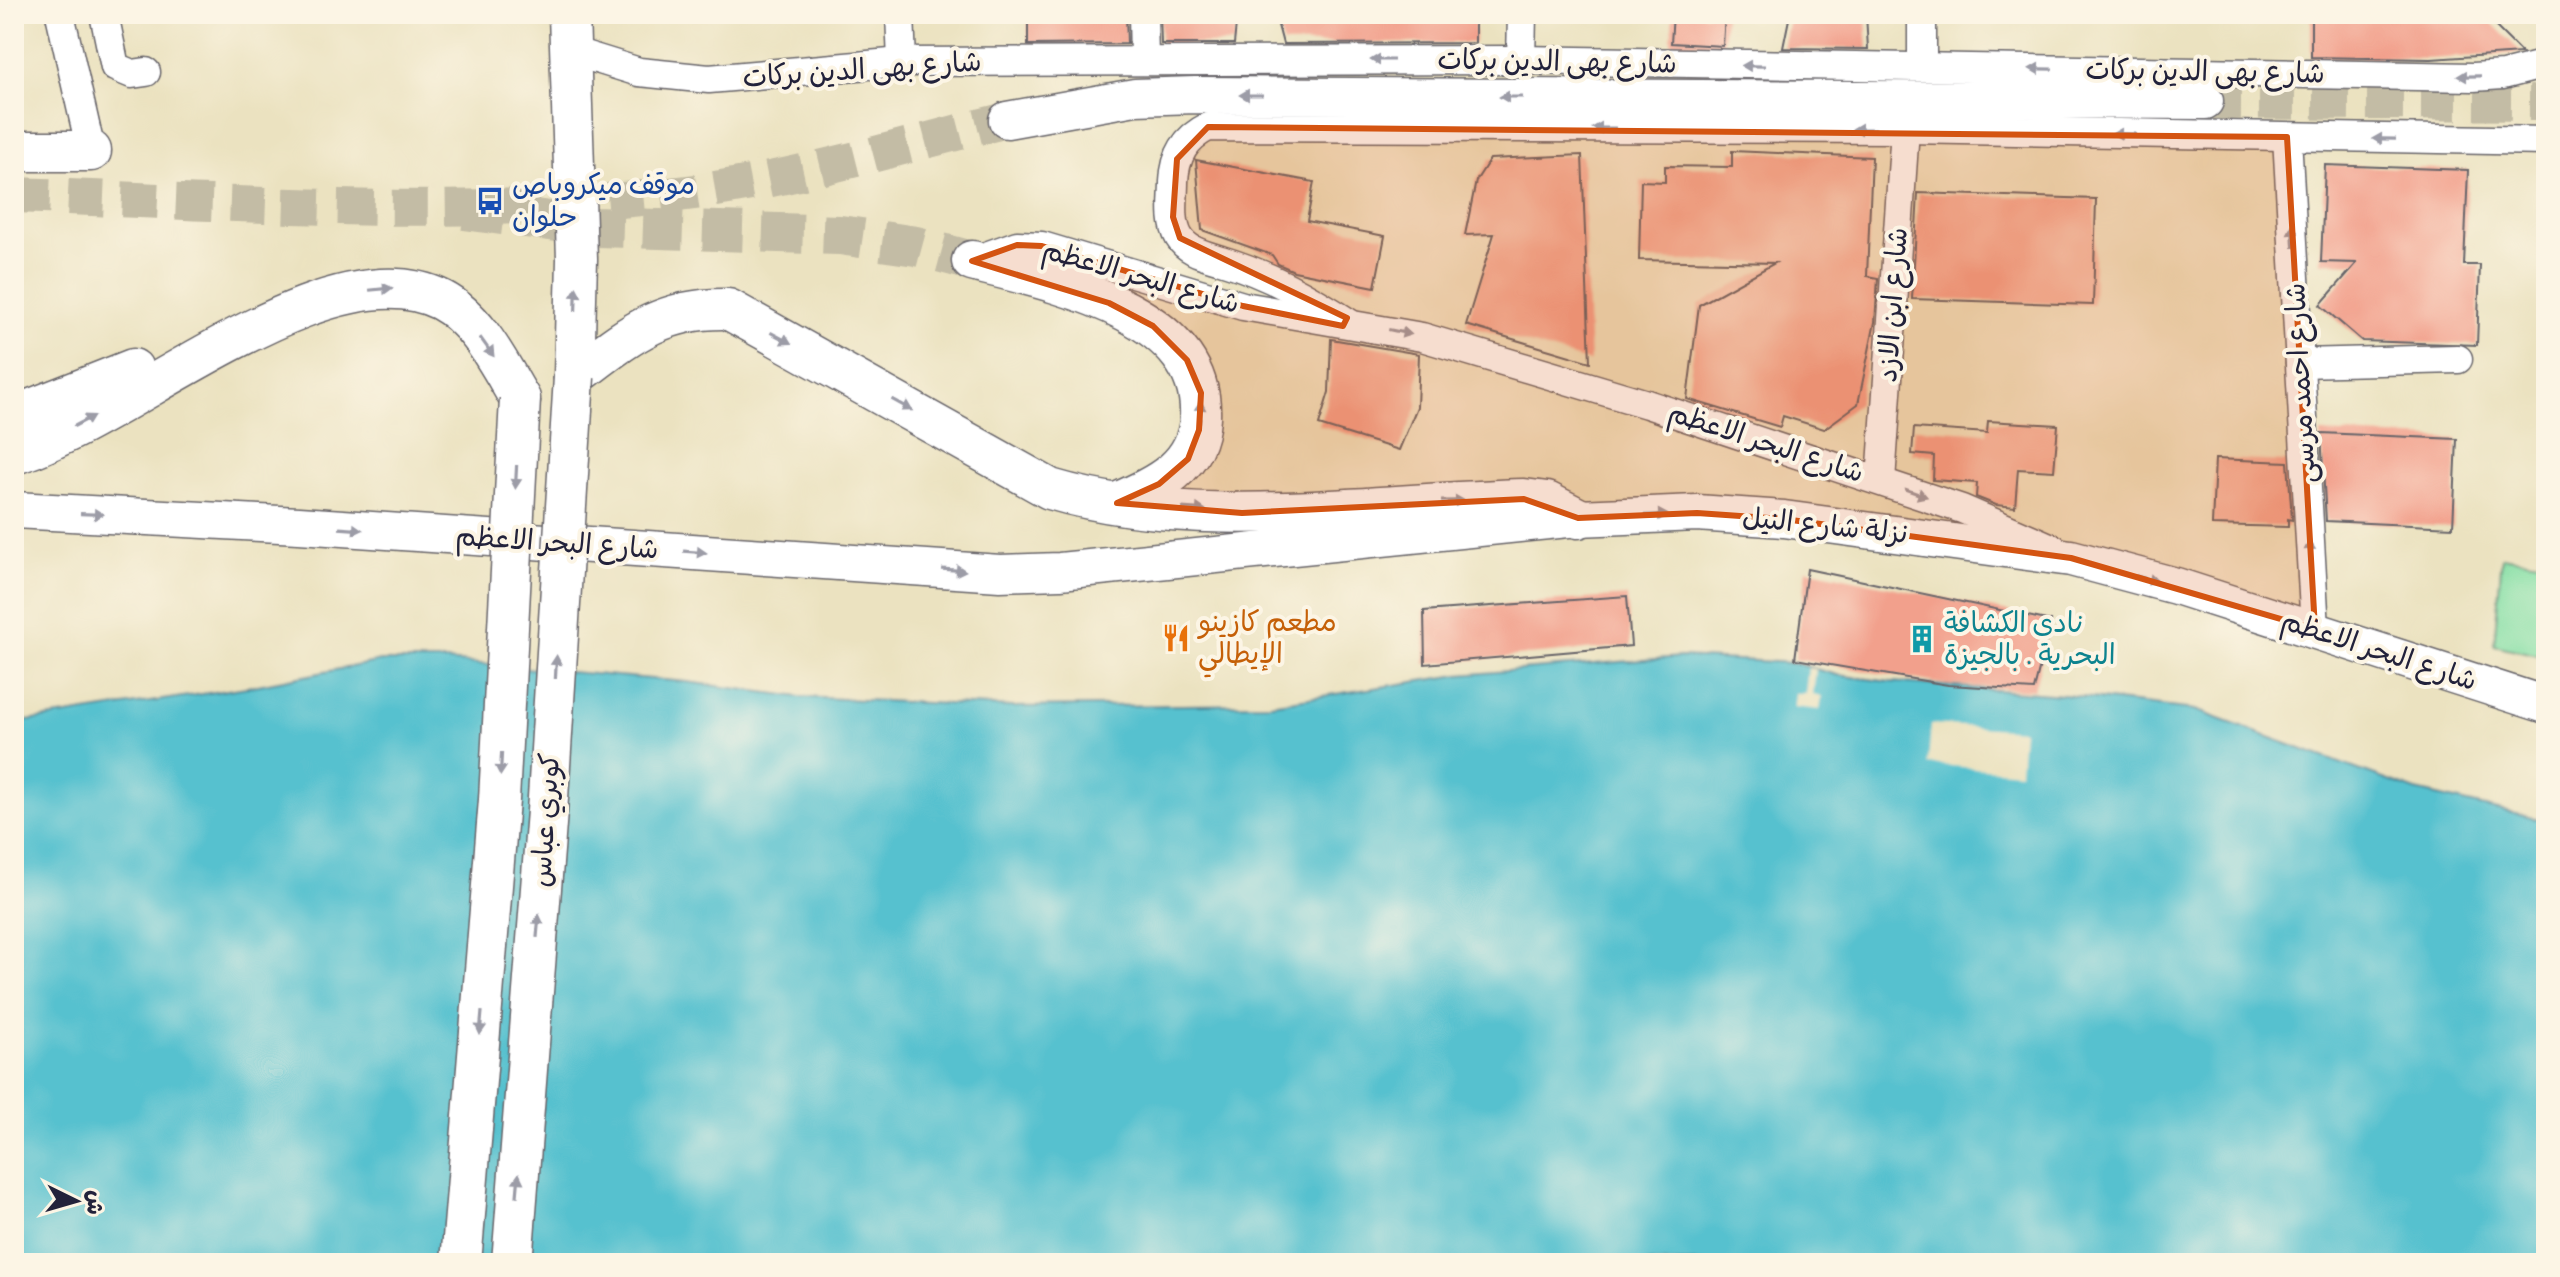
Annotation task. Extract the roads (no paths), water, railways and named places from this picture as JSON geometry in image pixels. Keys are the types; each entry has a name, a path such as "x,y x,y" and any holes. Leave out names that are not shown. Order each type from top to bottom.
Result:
{"highway":[{"name":"كوبري عباس","path":"512,1263 548,798 574,377 577,259 570,33"},
{"path":"14,151 91,151"},
{"path":"972,261 1039,278 1109,303 1153,326 1187,360 1201,393 1199,430 1188,459 1159,484 1117,503"},
{"name":"كوبري عباس","path":"241,333 372,289 415,289 444,301 468,322 520,399 499,800 461,1263"},
{"path":"574,377 661,317 696,308 728,309 1050,489 1117,503 1242,513 1524,499 1547,502 1578,518"},
{"path":"14,416 158,359 241,333"},
{"path":"14,454 177,372 241,333"}],"main road":[{"name":"شارع بهى الدين بركات","path":"1007,120 1135,97 1799,82 2205,101"},
{"name":"شارع البحر الاعظم","path":"14,510 284,524 1000,573 1060,571 1578,518"},
{"name":"نزلة شارع النيل","path":"1578,518 1697,513 1784,519 2071,558"},
{"name":"شارع البحر الاعظم","path":"2071,558 2315,629 2546,705"}],"street":[{"path":"60,14 91,151"},
{"path":"104,14 115,67 132,74 146,72"},
{"path":"900,14 902,62"},
{"path":"1143,14 1144,60"},
{"path":"1521,60 1522,14"},
{"path":"1922,14 1922,67"},
{"name":"شارع بهى الدين بركات","path":"570,33 639,72 709,79 902,62 1144,60 1521,60 1799,82 1922,67 2473,77 2503,75 2546,64"},
{"path":"1349,323 1276,281 1197,252 1180,238 1173,217 1174,172 1177,159 1190,139 1208,127 1905,129 2546,141"},
{"name":"شارع ابن الازد","path":"1881,481 1905,129"},
{"name":"شارع احمد مرسى","path":"2287,137 2315,629"},
{"name":"شارع البحر الاعظم","path":"972,261 1017,245 1042,246 1243,306 1422,337 1744,433 1973,513 2071,558"},
{"path":"2300,363 2458,359"}],"water":[{"path":"1681,657 1794,663 1837,675 1891,682 2064,695 2195,710 2416,791 2546,821 2546,1263 14,1263 14,723 253,686 381,661 444,661 687,682 800,697 1011,707 1270,704 1459,675"}],"tunnel":[{"path":"2205,101 2546,103"},
{"path":"14,195 440,208 610,201 695,192 774,178 1007,120"},
{"path":"464,210 596,227 840,235 916,246 972,261"}],"place":[{"name":"موقف ميكروباص حلوان","path":"490,201"},
{"name":"مطعم كازينو الإيطالي","path":"1176,638"},
{"name":"نادى الكشافة البحرية . بالجيزة","path":"1922,639"}]}
